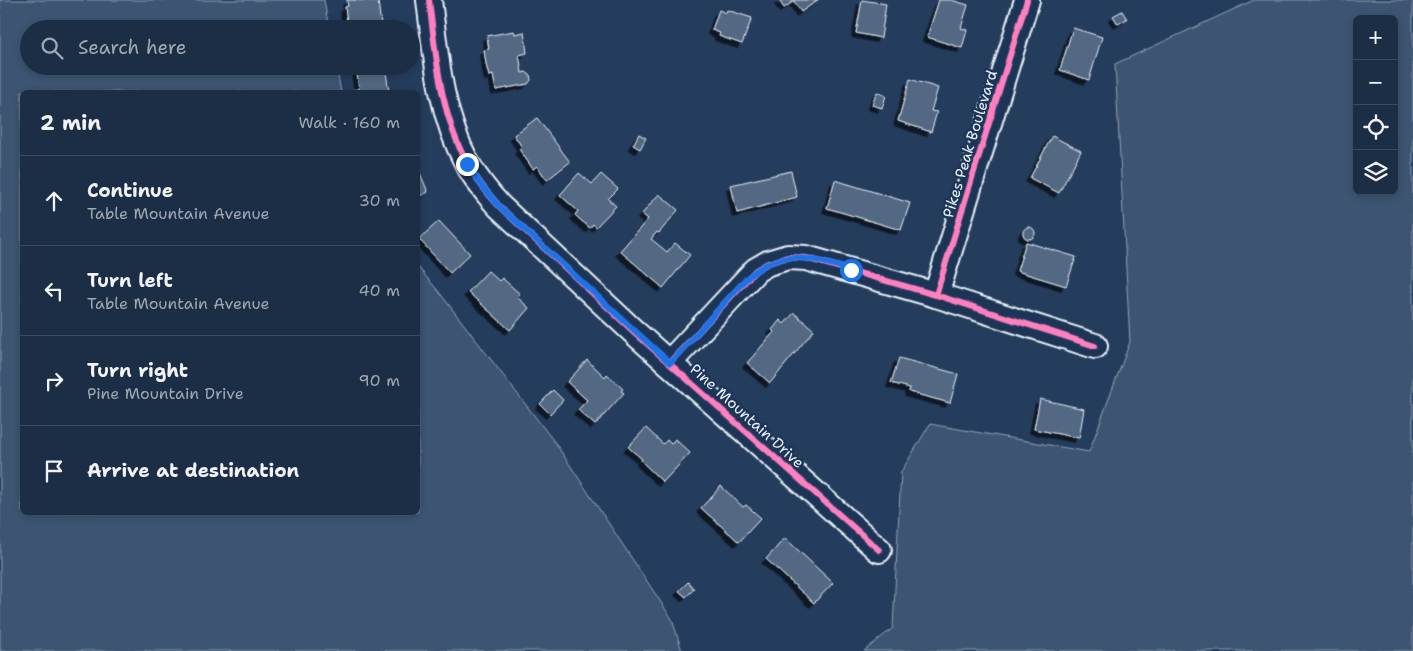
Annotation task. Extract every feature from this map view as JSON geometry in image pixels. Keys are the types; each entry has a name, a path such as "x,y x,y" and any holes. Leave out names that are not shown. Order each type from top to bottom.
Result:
{"street":[{"name":"Pine Mountain Drive","path":"429,0 447,115 467,164 482,186 506,213 879,550"},
{"name":"Pikes Peak Boulevard","path":"936,295 1027,0"},
{"path":"670,363 756,270 768,263 788,257 806,258 936,295 1095,346"}],"shaded area":[{"path":"0,0 324,0 327,20 20,20 20,75 338,75 341,90 20,90 20,515 420,515 420,269 556,444 672,619 682,651 0,651"},
{"path":"1254,0 1413,0 1413,651 864,651 893,628 901,472 930,424 1089,452 1130,342 1115,64"}],"building":[{"path":"347,0 378,1 380,20 347,20 345,7 348,6"},
{"path":"779,0 818,0 801,12 794,1 784,8"},
{"path":"862,0 886,4 881,38 856,33"},
{"path":"939,0 951,0 968,5 961,28 967,30 962,48 927,37"},
{"path":"719,10 726,13 727,10 752,18 742,44 719,36 720,33 712,30"},
{"path":"1122,11 1127,19 1118,24 1113,16"},
{"path":"1073,28 1102,37 1089,80 1060,70"},
{"path":"514,31 515,34 524,32 527,53 519,55 522,73 526,72 530,75 531,80 528,84 496,90 493,75 489,76 486,64 484,50 489,49 487,36"},
{"path":"357,75 386,75 389,90 352,90 359,89"},
{"path":"910,79 938,88 931,111 937,112 931,132 898,121"},
{"path":"877,92 886,96 882,108 872,105"},
{"path":"537,118 570,162 547,180 537,166 533,169 519,149 522,147 514,135"},
{"path":"639,134 646,138 640,149 633,145"},
{"path":"1052,136 1081,151 1059,193 1030,178"},
{"path":"791,171 797,197 737,213 731,185"},
{"path":"420,173 428,192 420,196"},
{"path":"579,173 592,184 601,174 618,189 608,199 616,206 596,227 593,224 590,228 577,217 575,215 578,211 560,195"},
{"path":"835,180 910,203 901,230 827,208"},
{"path":"659,194 678,210 659,233 657,232 651,239 667,252 675,243 690,255 663,288 620,251 648,219 642,214"},
{"path":"439,221 470,254 450,273 420,238"},
{"path":"1027,227 1031,227 1035,233 1031,239 1027,239 1023,235 1023,231"},
{"path":"1026,242 1076,257 1066,286 1017,271"},
{"path":"488,271 499,281 502,278 520,294 517,297 529,308 510,330 468,292"},
{"path":"794,313 814,330 770,383 747,363 774,332 772,330 780,320 784,324"},
{"path":"899,358 958,374 950,403 909,392 910,388 891,383"},
{"path":"587,360 605,377 607,374 623,389 621,391 624,393 595,425 578,410 587,400 567,382"},
{"path":"553,390 563,400 550,414 540,404"},
{"path":"1040,399 1084,409 1079,438 1034,429"},
{"path":"646,428 663,444 667,440 671,444 675,439 690,453 663,482 628,447"},
{"path":"721,486 743,507 746,505 761,518 739,542 701,508"},
{"path":"785,538 833,583 814,603 766,559"},
{"path":"688,582 694,589 686,597 679,591"}],"cycle path":[{"path":"429,0 445,104 458,144 474,175 486,191 499,206 634,332 879,550"},
{"path":"936,295 1027,0"},
{"path":"669,363 756,270 768,263 788,257 806,258 936,295 1095,346"}],"route":[{"path":"467,164 499,206 634,332 670,363 745,280 756,270 768,263 788,257 806,258 851,270"}]}
